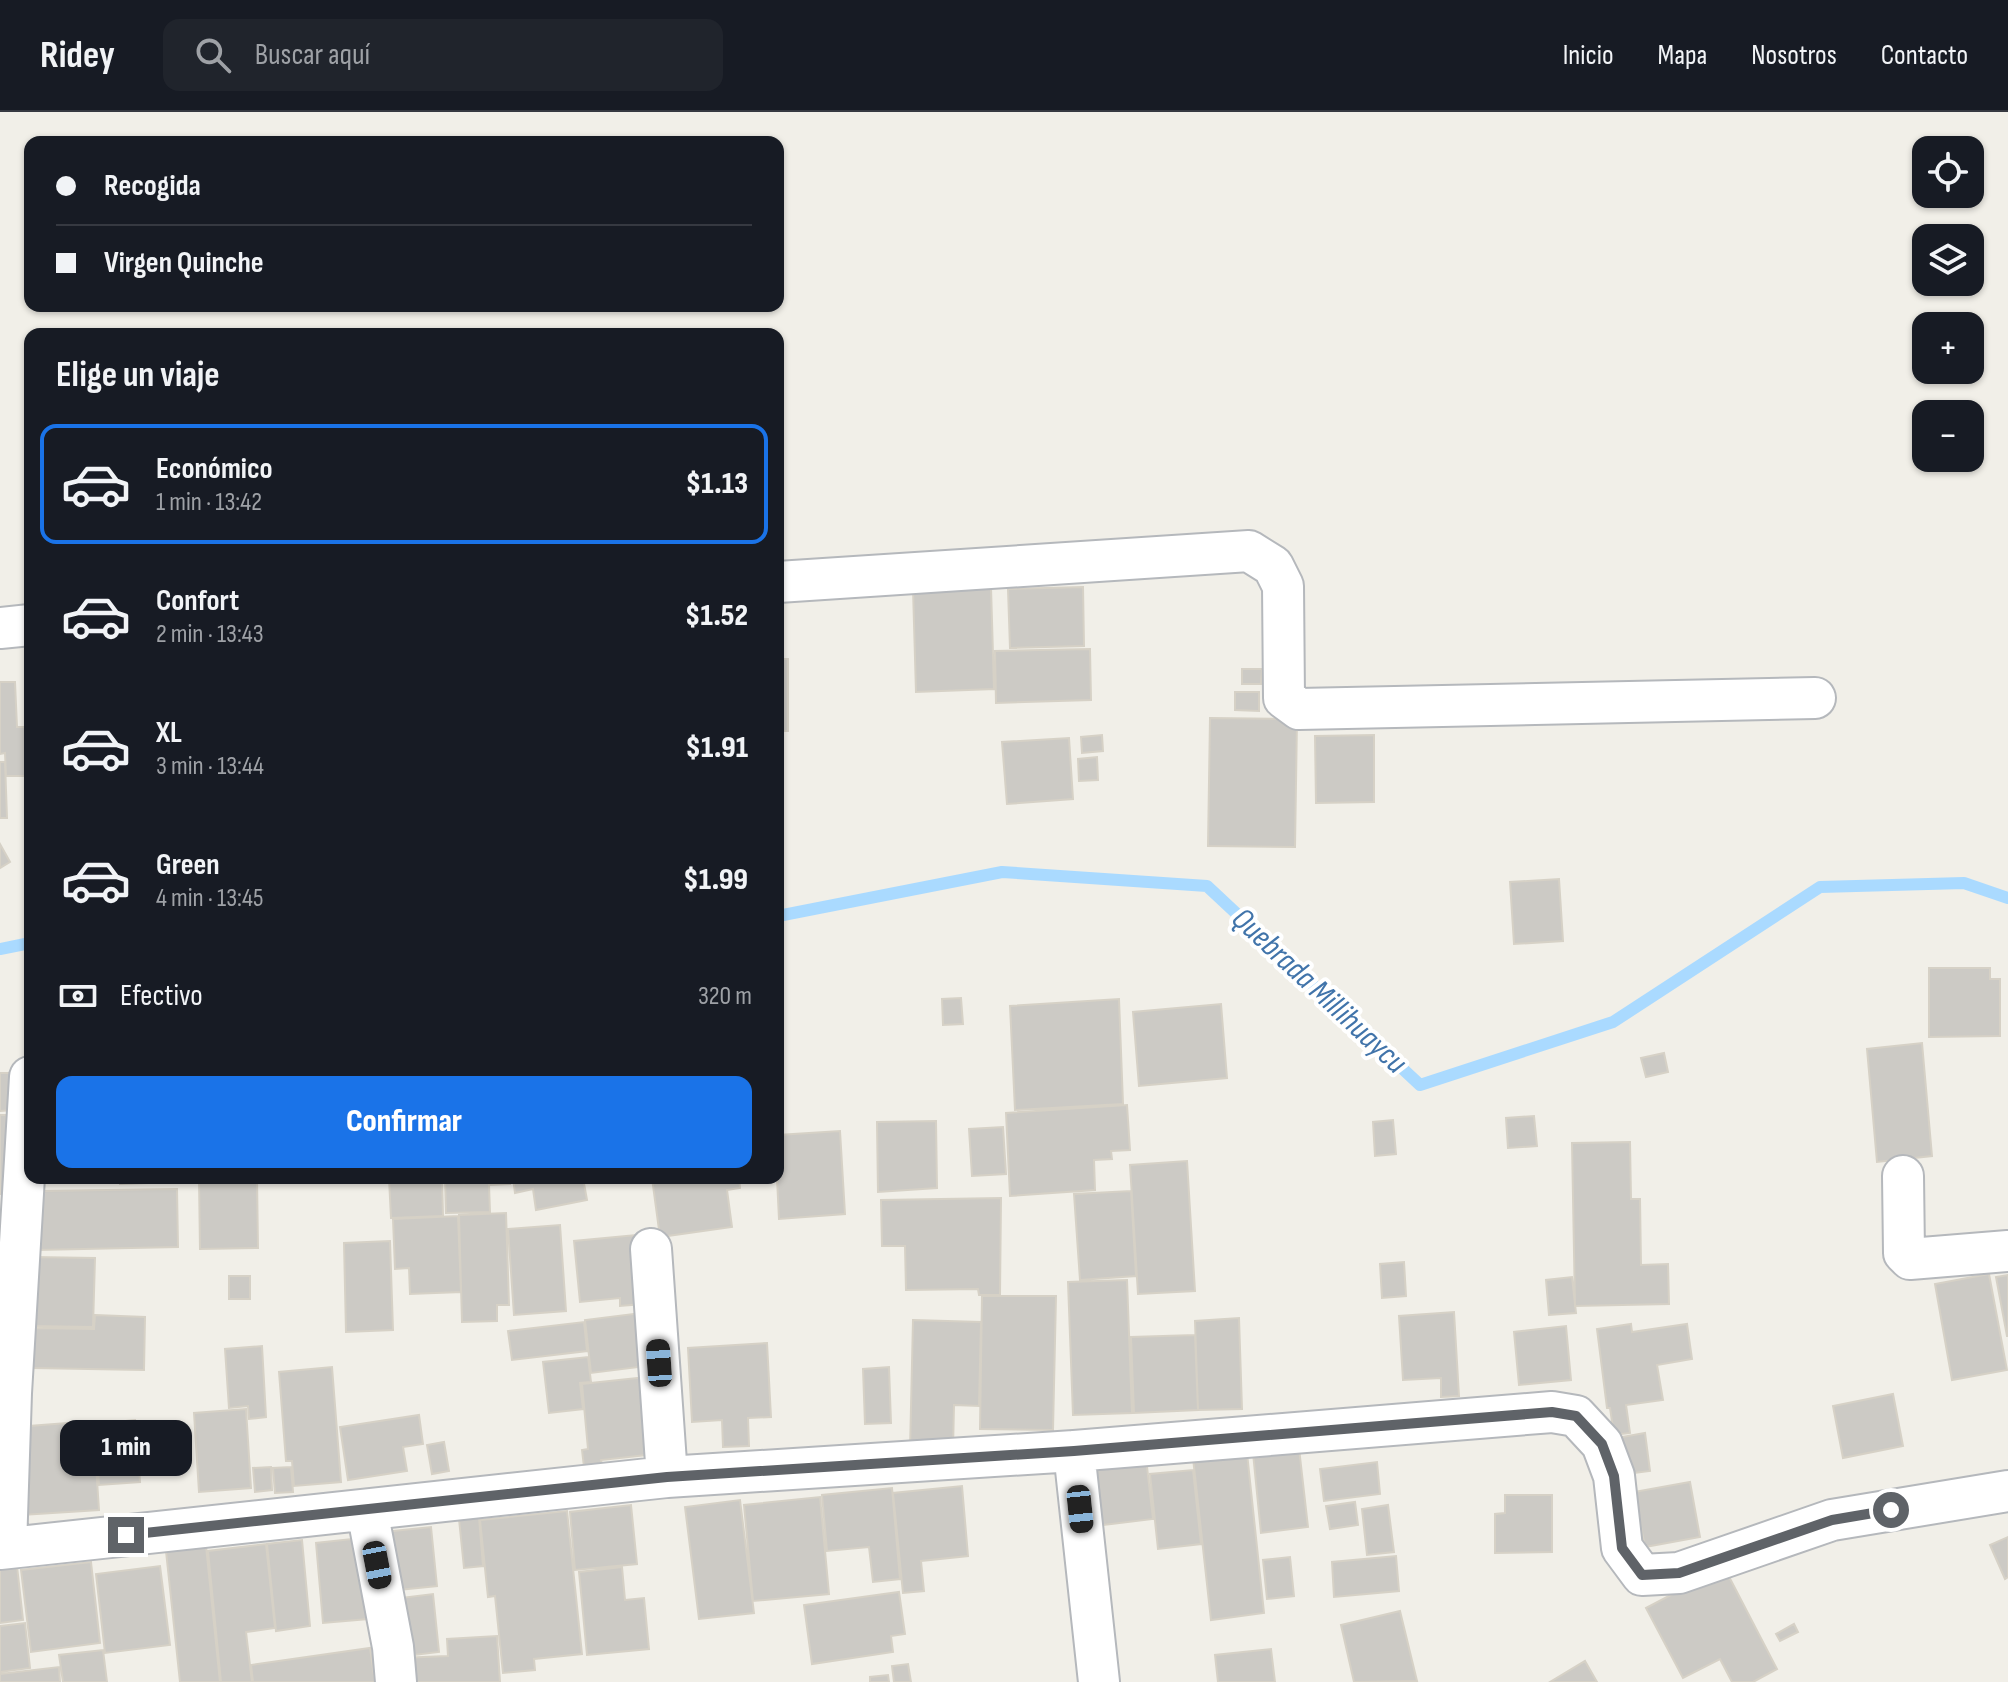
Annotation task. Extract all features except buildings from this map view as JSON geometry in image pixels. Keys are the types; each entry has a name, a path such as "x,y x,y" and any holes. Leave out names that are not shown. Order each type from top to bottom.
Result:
{"street":[{"path":"784,582 1249,551 1273,566 1283,586 1284,698 1299,709 1815,698"},
{"path":"0,628 24,626"},
{"path":"1903,1176 1904,1253 1910,1259 2008,1251"},
{"path":"24,1177 3,1548 667,1477 1074,1451 1552,1412 1576,1416 1602,1444 1614,1476 1622,1548 1642,1575 1679,1573 1832,1520 2008,1491"},
{"path":"651,1249 667,1477"},
{"path":"1074,1451 1099,1682"},
{"path":"367,1510 393,1647 396,1682"}],"waterway":[{"name":"Quebrada Millihuaycu","path":"784,915 1002,872 1207,886 1420,1085 1613,1022 1820,887 1964,883 2008,898"},
{"name":"Quebrada Millihuaycu","path":"0,949 24,944"}],"route":[{"path":"126,1535 667,1477 1074,1451 1552,1412 1576,1416 1602,1444 1614,1476 1622,1548 1642,1575 1679,1573 1832,1520 1891,1510"}]}
